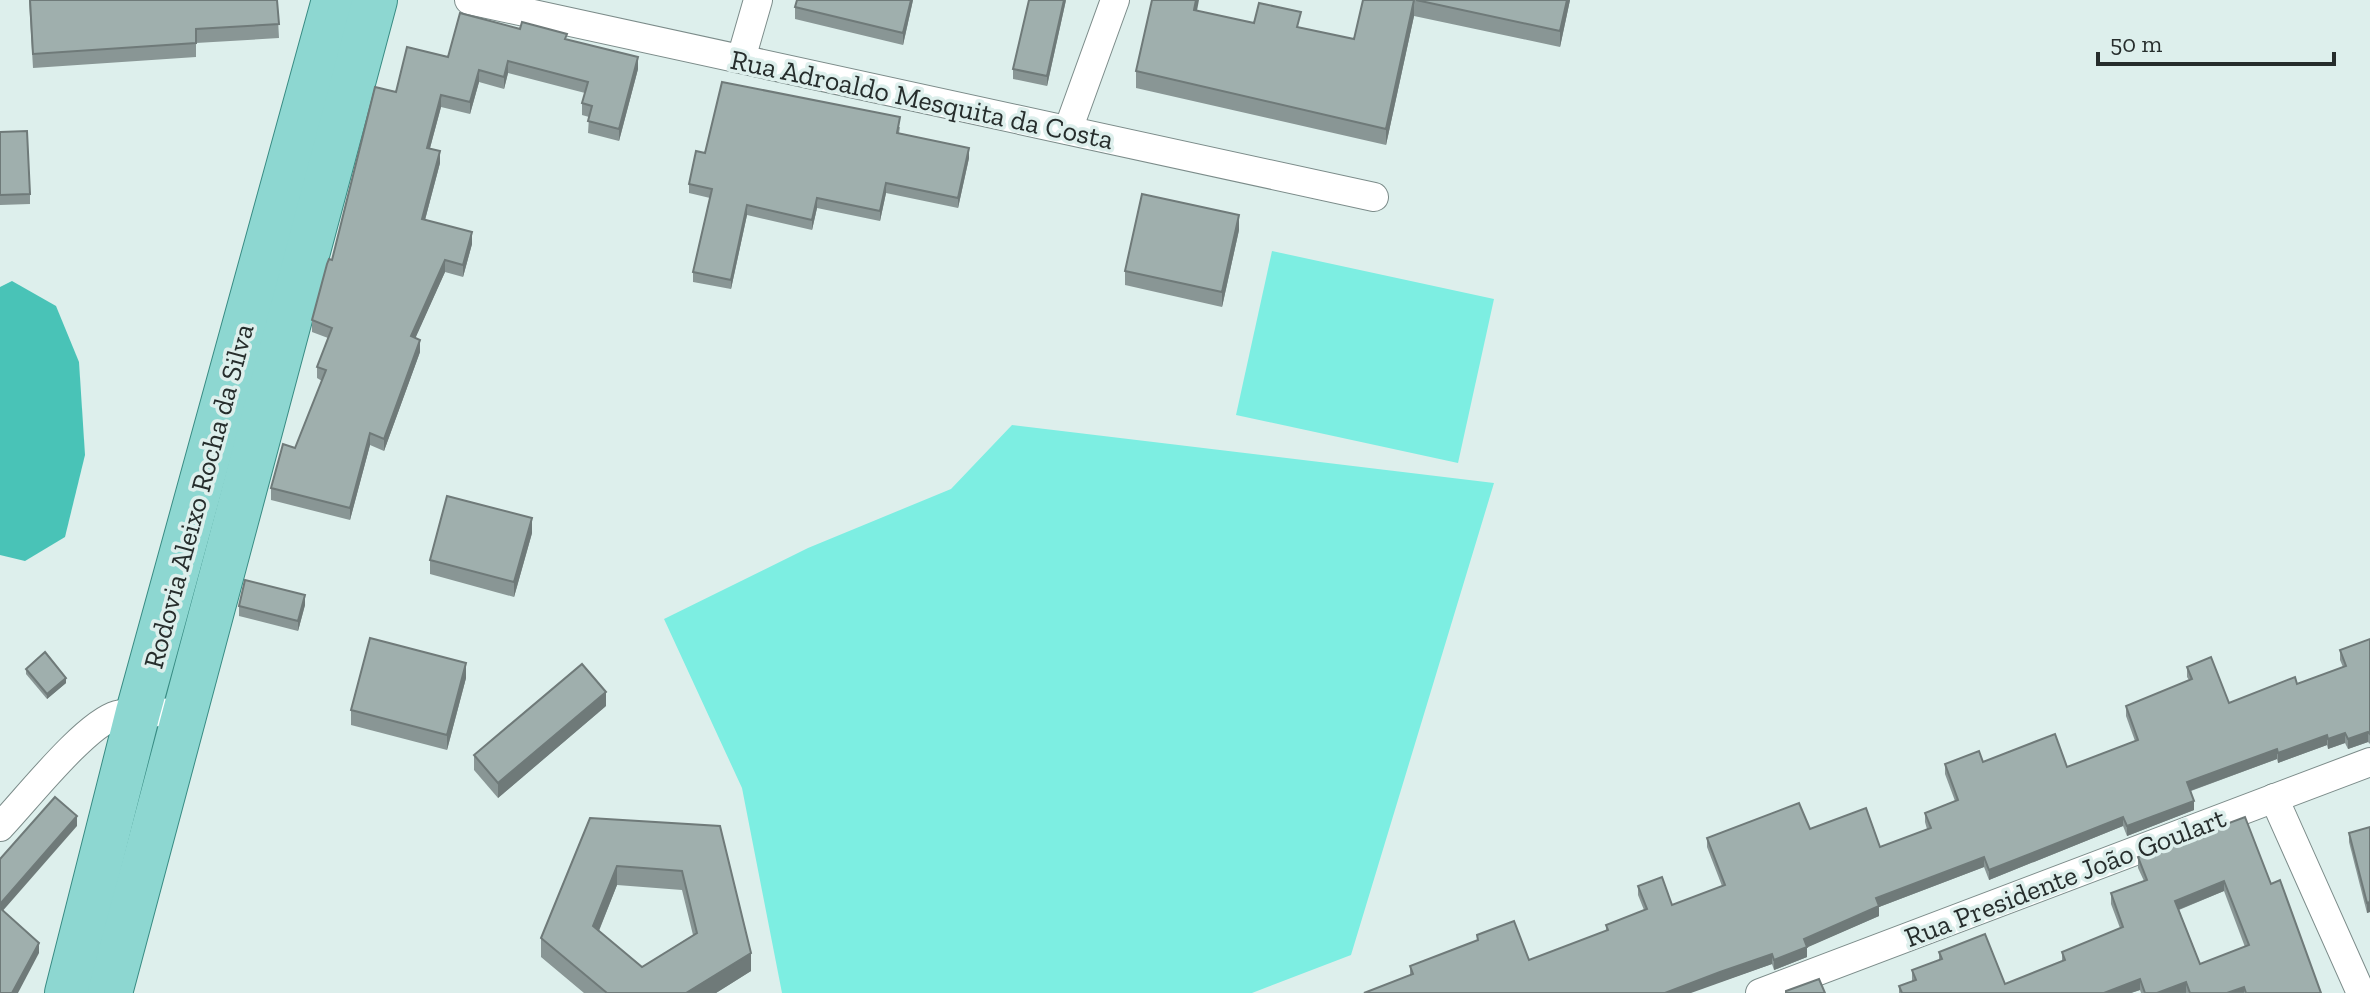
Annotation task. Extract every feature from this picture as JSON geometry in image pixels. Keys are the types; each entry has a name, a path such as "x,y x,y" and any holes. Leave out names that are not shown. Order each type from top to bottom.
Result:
{"main road":[{"name":"Rodovia Aleixo Rocha da Silva","path":"67,993 138,712 334,0"},
{"name":"Rodovia Aleixo Rocha da Silva","path":"110,993 375,0"}],"street":[{"name":"Rua Adroaldo Mesquita da Costa","path":"469,0 1374,197"},
{"path":"741,59 758,0"},
{"path":"1068,130 1115,0"},
{"path":"0,827 90,731 113,716 138,712 185,714"},
{"name":"Rua Presidente João Goulart","path":"1760,993 2370,762"},
{"path":"2274,798 2361,993"}],"shaded area":[{"path":"1272,251 1494,299 1458,463 1236,415"},
{"path":"12,281 56,306 79,362 85,455 65,537 25,561 0,555 0,287"},
{"path":"1012,425 1494,483 1351,955 1252,993 782,993 742,788 664,619 808,548 951,489"}],"building":[{"path":"30,0 277,0 279,24 196,29 196,43 33,54"},
{"path":"797,0 911,0 903,33 795,7"},
{"path":"1029,0 1064,0 1047,76 1013,69"},
{"path":"1152,0 1196,0 1194,10 1254,23 1259,3 1301,12 1297,27 1354,39 1363,0 1414,0 1386,129 1136,71"},
{"path":"1416,0 1567,0 1560,31"},
{"path":"460,13 520,29 522,22 567,34 565,39 638,57 619,129 588,121 592,106 582,103 588,82 508,61 504,77 479,70 470,102 441,95 427,148 440,151 422,219 472,232 463,265 445,260 411,336 420,340 384,439 370,433 350,508 271,488 283,444 295,448 326,370 317,367 332,328 312,320 327,264 329,259 332,260 375,87 396,92 407,47 448,57"},
{"path":"722,82 900,117 897,133 969,148 958,198 886,183 880,211 817,198 812,220 747,205 731,280 693,272 712,189 689,184 696,151 705,153"},
{"path":"27,131 30,194 0,195 0,132"},
{"path":"1142,194 1239,215 1222,292 1125,271"},
{"path":"447,496 532,518 514,582 430,560"},
{"path":"245,580 305,595 298,621 239,606"},
{"path":"370,638 466,663 447,735 351,710"},
{"path":"2370,639 2370,734 2348,739 2345,733 2328,739 2327,735 2278,753 2277,749 2187,782 2194,801 2127,826 2123,817 1989,870 1984,857 1876,898 1879,906 1804,939 1807,947 1774,960 1772,954 1665,993 1364,993 1413,974 1410,966 1478,940 1477,935 1514,921 1529,960 1608,930 1606,925 1647,909 1638,886 1662,877 1672,905 1725,885 1707,838 1799,803 1810,829 1866,808 1880,847 1931,828 1925,813 1958,800 1945,764 1979,751 1983,762 2055,734 2067,767 2138,740 2126,706 2192,679 2187,667 2211,657 2229,703 2295,677 2297,684 2346,666 2340,650"},
{"path":"45,652 66,678 47,694 26,669"},
{"path":"582,664 606,692 498,783 474,755"},
{"path":"55,797 77,816 0,904 0,859"},
{"path":"2245,817 2271,884 2280,880 2321,993 2246,993 2244,987 2227,993 2190,993 2186,982 2157,993 2145,993 2140,979 2104,993 1902,993 1899,986 1916,980 1912,970 1942,959 1939,952 1985,934 2005,984 2065,960 2062,952 2123,927 2111,893 2147,880 2138,857","holes":["2224,881 2249,945 2200,964 2175,901"]},
{"path":"590,818 720,826 751,953 686,993 607,993 541,938","holes":["617,866 682,871 697,933 642,967 593,926"]},
{"path":"2370,827 2370,902 2367,903 2349,833"},
{"path":"0,908 39,943 12,993 0,993"},
{"path":"1819,979 1825,993 1786,993 1786,991"}]}
